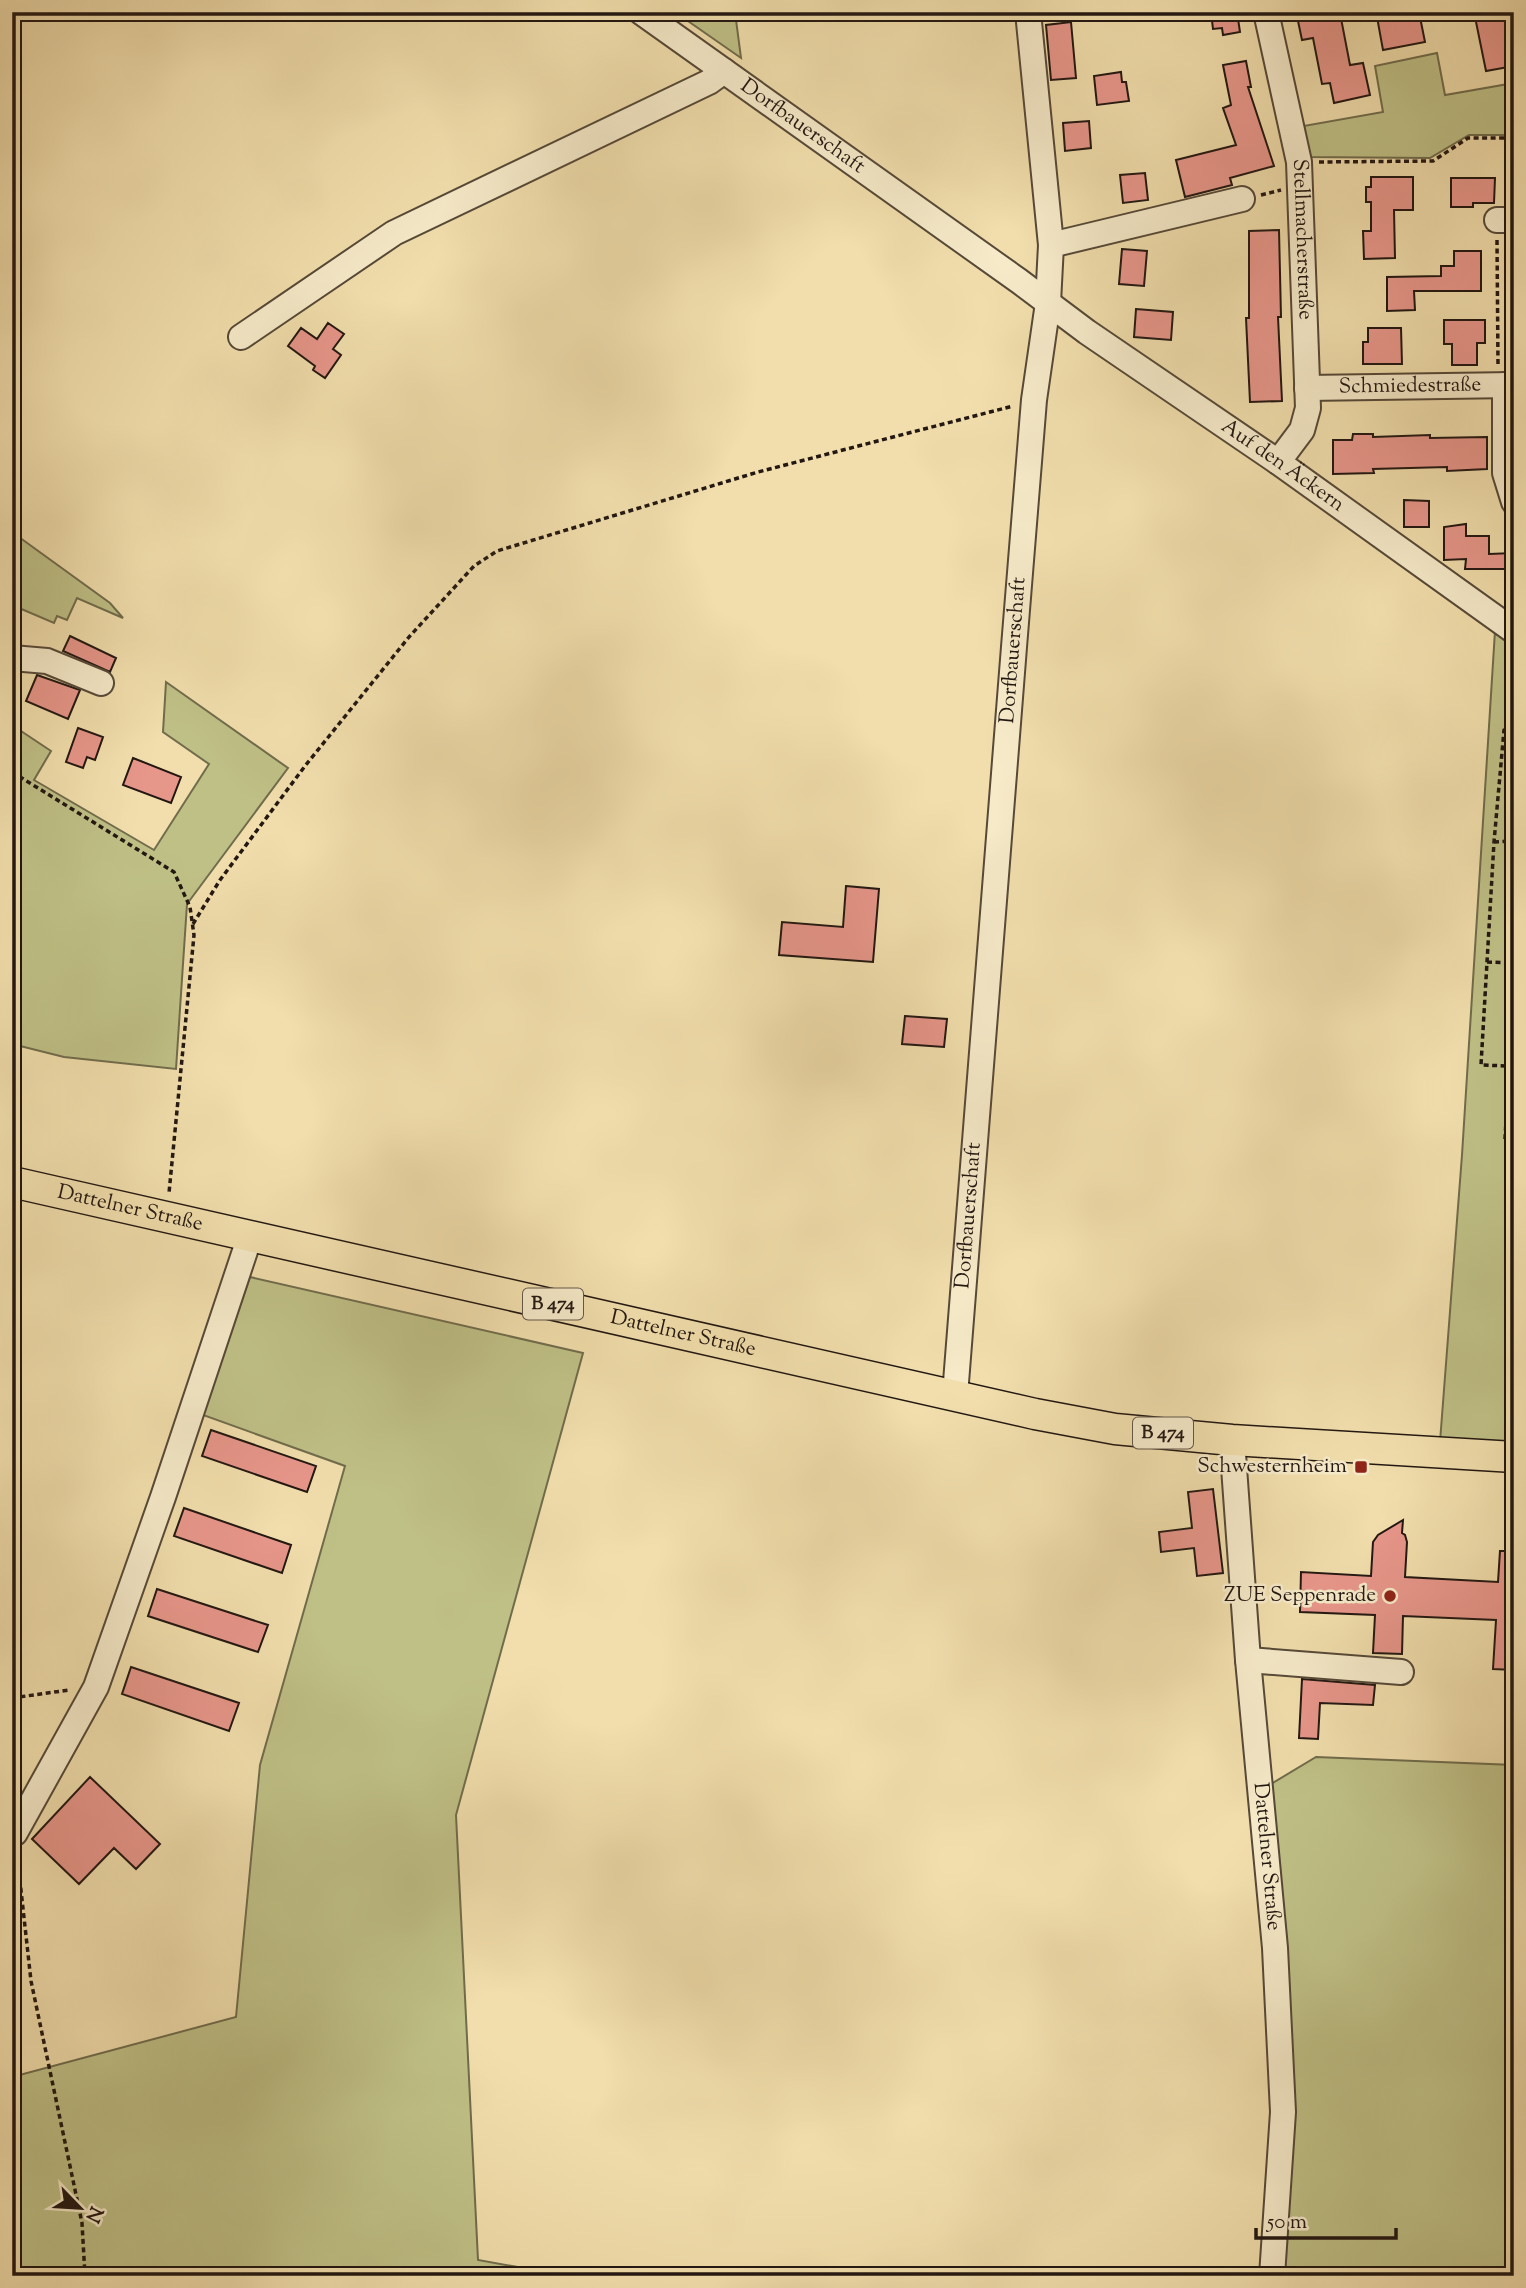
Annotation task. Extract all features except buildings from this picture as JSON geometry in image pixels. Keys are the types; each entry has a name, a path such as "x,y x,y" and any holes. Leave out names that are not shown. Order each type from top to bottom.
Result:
{"main road":[{"name":"Dattelner Straße","path":"12,1182 1035,1414 1104,1427 1232,1440 1514,1457"}],"street":[{"name":"Dorfbauerschaft","path":"641,12 1048,303 1034,400 955,1395"},
{"path":"1028,12 1051,245 1048,303"},
{"name":"Stellmacherstraße","path":"1266,12 1299,174 1308,408 1303,430 1278,463"},
{"name":"Dorfbauerschaft","path":"241,337 394,233 709,82 724,71"},
{"path":"1051,245 1242,200"},
{"name":"Auf den Äckern","path":"1048,303 1514,631"},
{"path":"1505,385 1505,473 1514,502"},
{"name":"Schmiedestraße","path":"1307,388 1505,385"},
{"path":"12,658 47,661 102,683"},
{"path":"15,1833 96,1687 250,1236"},
{"name":"Dattelner Straße","path":"1232,1440 1248,1660 1275,1948 1283,2112 1272,2276"},
{"path":"1248,1660 1401,1672"}],"path":[{"path":"1242,200 1299,174 1433,161 1468,138 1514,138"},
{"path":"1505,220 1505,385"},
{"path":"193,924 220,880 289,786 409,637 474,566 496,551 758,472 1034,400"},
{"path":"1511,1066 1481,1065 1494,842 1504,730 1514,731"},
{"path":"12,772 174,872 187,895 194,935 167,1217"},
{"path":"1494,842 1514,841"},
{"path":"1487,962 1514,963"},
{"path":"1514,998 1505,1139 1514,1140"},
{"path":"12,1698 96,1687"},
{"path":"15,1833 31,1981 82,2223 86,2276"}],"green space":[{"path":"675,12 735,12 741,58"},
{"path":"1437,53 1445,95 1514,83 1514,135 1469,135 1430,158 1304,157 1298,127 1383,112 1375,66"},
{"path":"12,532 110,603 123,618 77,598 67,620 57,616 54,623 12,605"},
{"path":"1495,631 1514,645 1514,1445 1440,1442 1462,1155"},
{"path":"166,682 288,768 187,904 176,1069 64,1057 12,1044 12,725 51,751 34,780 154,850 209,764 163,732"},
{"path":"250,1277 583,1353 456,1815 478,2260 568,2276 12,2276 12,2077 236,2017 260,1765 345,1466 203,1415"},
{"path":"1316,1757 1514,1765 1514,2276 1277,2276 1266,1787"}],"place":[{"name":"Schwesternheim","path":"1361,1467"},
{"name":"ZUE Seppenrade","path":"1390,1596"}]}
